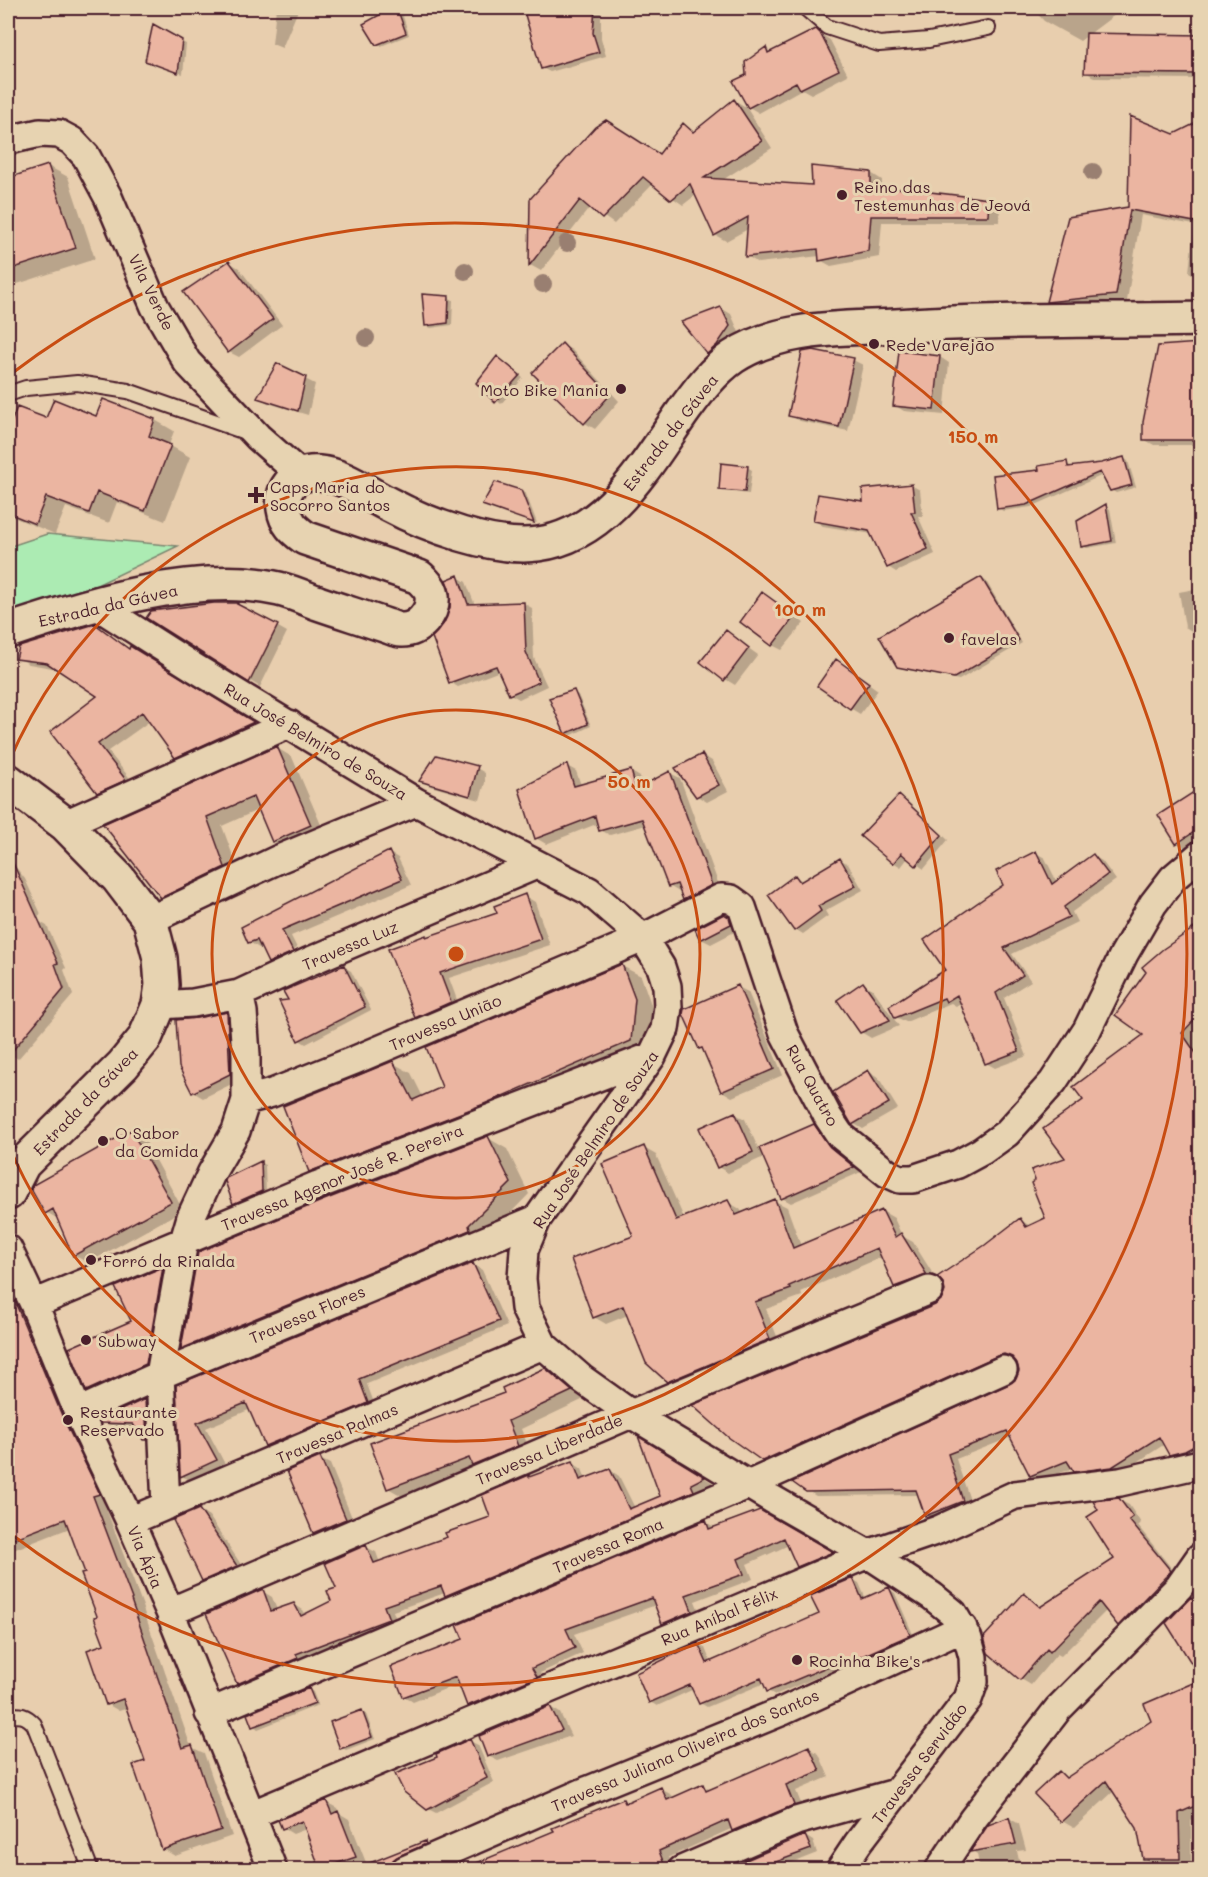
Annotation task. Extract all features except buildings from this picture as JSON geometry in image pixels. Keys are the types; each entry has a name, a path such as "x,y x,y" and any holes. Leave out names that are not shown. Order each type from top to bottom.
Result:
{"street":[{"name":"Vila Verde","path":"8,140 40,133 59,134 72,141 86,156 108,197 155,307 187,362 258,437 301,475"},
{"name":"Estrada da Gávea","path":"8,631 96,605 180,587 219,584 280,589 401,630 413,628 422,622 432,605 432,594 427,585 419,577 305,538 288,523 284,513 284,491 291,482 301,475 322,473 345,480 394,507 467,535 517,545 538,544 562,539 581,531 601,515 627,490 707,379 733,357 763,342 811,331 953,322 1200,319"},
{"name":"Rua José Belmiro de Souza","path":"96,605 416,802 589,891 643,938 661,967 667,986 668,1007 665,1029 652,1056 537,1219 524,1250 522,1279 525,1308 543,1345 582,1379 631,1414 868,1554"},
{"path":"65,824 289,724"},
{"name":"Estrada da Gávea","path":"8,781 65,824 118,878 150,920 160,958 162,985 159,1005 145,1038 123,1065 15,1159 8,1193"},
{"path":"150,920 279,859 416,802"},
{"name":"Rua Quatro","path":"643,938 721,898 731,899 742,907 784,1033 828,1117 840,1135 887,1173 900,1179 913,1179 958,1164 982,1151 1006,1132 1053,1082 1087,1030 1124,954 1153,904 1173,878 1200,855"},
{"name":"Travessa Luz","path":"159,1005 193,1003 239,994 308,962 536,865"},
{"name":"Travessa União","path":"246,1100 272,1093 355,1060 643,938"},
{"path":"166,1506 160,1376 184,1240 191,1217 236,1131 246,1100 246,1055 243,1012 239,994"},
{"name":"Travessa Agenor José R. Pereira","path":"34,1304 318,1185 652,1056"},
{"name":"Travessa Flores","path":"78,1412 537,1219"},
{"name":"Via Ápia","path":"8,1249 34,1304 78,1412 170,1612 273,1869"},
{"name":"Travessa Liberdade","path":"170,1612 631,1414 929,1290"},
{"name":"Travessa Palmas","path":"130,1521 543,1345"},
{"name":"Travessa Roma","path":"209,1713 750,1484 1003,1370"},
{"name":"Rua Aníbal Félix","path":"251,1815 868,1554 938,1530 1015,1495 1120,1482 1200,1464"},
{"name":"Travessa Servidão","path":"840,1869 968,1699 974,1682 973,1657 963,1628 953,1613 932,1596 868,1554"},
{"path":"939,1869 973,1819 1058,1708 1179,1587 1200,1557"},
{"name":"Travessa Juliana Oliveira dos Santos","path":"405,1869 589,1790 783,1711 963,1628"},
{"path":"682,1869 796,1821 896,1793"}],"lane":[{"path":"805,8 827,27 879,44 929,40 988,28"},
{"path":"8,394 26,388 77,383 128,391 258,437"},
{"path":"8,1716 19,1714 28,1717 34,1724 91,1869"}],"green space":[{"path":"47,534 178,546 72,597 8,612 8,547"}],"place":[{"name":"Reino das Testemunhas de Jeová","path":"842,195"},
{"name":"Rede Varejão","path":"874,344"},
{"name":"Moto Bike Mania","path":"621,389"},
{"name":"Caps Maria do Socorro Santos","path":"256,495"},
{"name":"favelas","path":"949,638"},
{"name":"O Sabor da Comida","path":"103,1141"},
{"name":"Forró da Rinalda","path":"91,1260"},
{"name":"Subway","path":"86,1340"},
{"name":"Restaurante Reservado","path":"68,1420"},
{"name":"Rocinha Bike's","path":"797,1660"}]}
